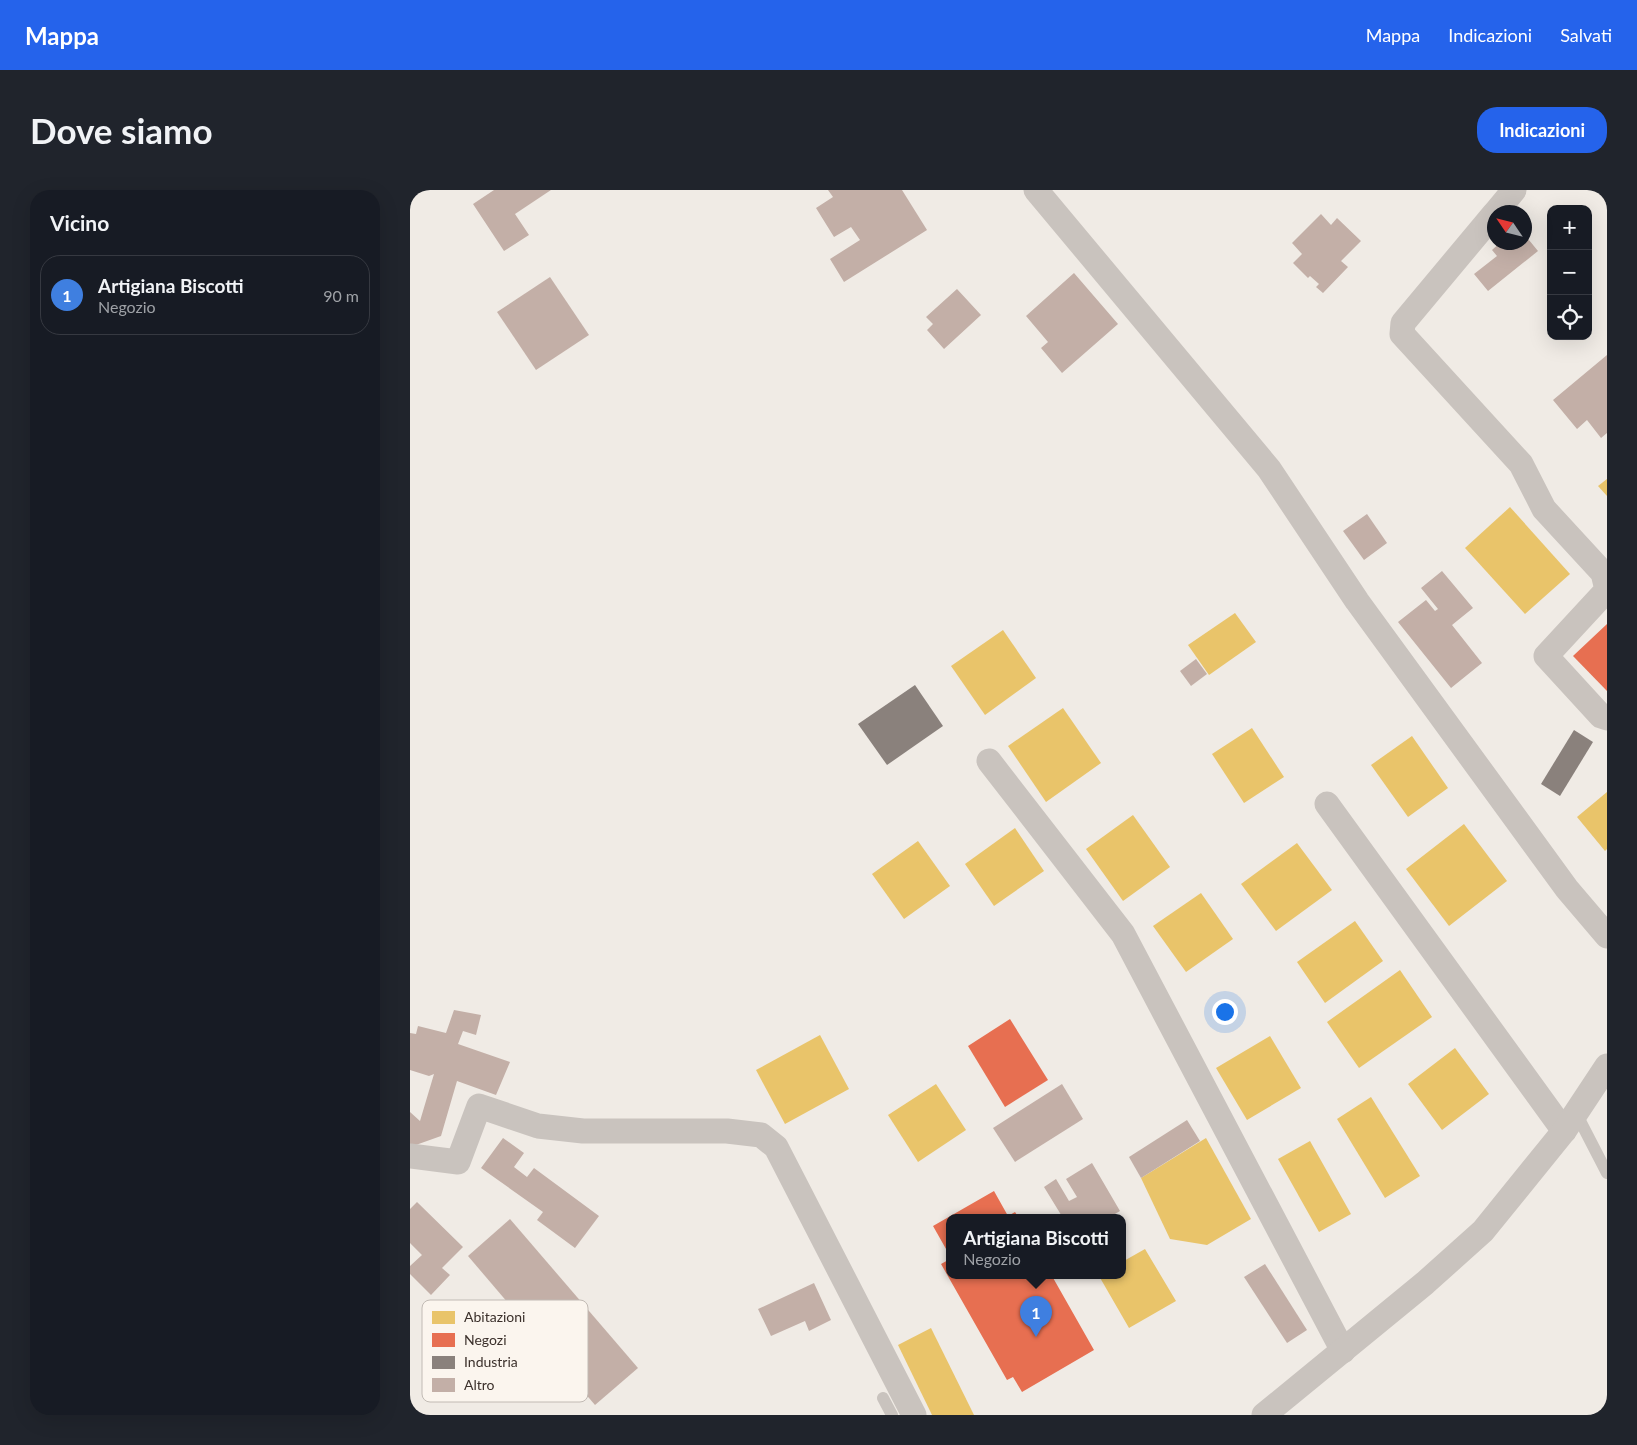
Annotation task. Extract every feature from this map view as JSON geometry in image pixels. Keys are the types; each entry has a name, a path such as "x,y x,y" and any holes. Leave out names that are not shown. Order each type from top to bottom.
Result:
{"street":[{"path":"1036,190 1269,469 1362,609 1567,889 1607,936"},
{"path":"1502,205 1514,190"},
{"path":"1487,223 1403,323 1402,334 1521,464 1544,509 1603,573 1607,590 1546,656 1601,716 1607,718"},
{"path":"989,761 1123,934 1343,1351"},
{"path":"1327,804 1570,1122"},
{"path":"1264,1415 1425,1283 1483,1230 1570,1122 1607,1066"},
{"path":"410,1156 458,1162 479,1106 538,1126 583,1132 727,1131 761,1135 776,1146 914,1415"}],"lane":[{"path":"1570,1122 1607,1173"},
{"path":"883,1398 892,1415"}],"building: Abitazioni":[{"path":"1607,479 1607,496 1598,486"},
{"path":"1510,507 1570,574 1525,614 1465,548"},
{"path":"1235,613 1256,642 1209,675 1188,645"},
{"path":"1003,630 1036,678 985,715 951,666"},
{"path":"1063,708 1101,763 1046,802 1008,746"},
{"path":"1252,728 1284,777 1244,803 1212,754"},
{"path":"1412,736 1448,788 1408,817 1371,765"},
{"path":"1607,792 1607,849 1605,851 1577,817"},
{"path":"1133,815 1170,867 1123,901 1086,849"},
{"path":"1464,824 1507,881 1449,926 1406,869"},
{"path":"1015,828 1044,871 994,906 965,864"},
{"path":"918,841 950,886 904,919 872,874"},
{"path":"1297,843 1332,890 1276,931 1241,884"},
{"path":"1201,893 1233,939 1186,972 1153,926"},
{"path":"1355,921 1383,961 1325,1003 1297,962"},
{"path":"1400,970 1432,1017 1359,1068 1327,1022"},
{"path":"820,1035 849,1089 785,1124 756,1070"},
{"path":"1270,1036 1301,1088 1247,1120 1216,1068"},
{"path":"1455,1048 1489,1094 1442,1130 1408,1084"},
{"path":"936,1084 966,1130 918,1162 888,1115"},
{"path":"1371,1097 1420,1176 1385,1198 1337,1119"},
{"path":"1206,1138 1251,1219 1207,1245 1170,1239 1141,1178"},
{"path":"1310,1141 1351,1214 1319,1232 1278,1159"},
{"path":"1145,1249 1176,1301 1129,1328 1101,1279 1126,1279 1126,1260"},
{"path":"931,1328 974,1415 932,1415 898,1345"}],"building: Negozi":[{"path":"1607,624 1607,691 1573,656"},
{"path":"1010,1019 1048,1080 1005,1107 968,1046"},
{"path":"994,1191 1007,1214 954,1214"},
{"path":"946,1219 946,1249 933,1226"},
{"path":"946,1261 946,1273 941,1264"},
{"path":"950,1279 1054,1279 1094,1350 1022,1392 1013,1377 1007,1380"}],"building: Industria":[{"path":"915,685 943,726 887,765 858,724"},
{"path":"1574,730 1593,742 1560,796 1541,784"}],"building: Altro":[{"path":"494,190 551,190 515,214 529,235 504,251 473,204"},
{"path":"828,190 902,190 927,230 844,282 830,259 860,240 851,227 834,237 816,208 833,197"},
{"path":"1321,214 1331,225 1337,218 1361,241 1341,261 1348,267 1323,293 1316,287 1319,284 1310,276 1308,278 1293,263 1302,254 1292,243"},
{"path":"1532,244 1538,251 1488,291 1474,274 1497,256 1492,250 1532,250"},
{"path":"1074,273 1118,324 1062,373 1041,348 1048,342 1026,316"},
{"path":"550,277 589,335 536,370 497,312"},
{"path":"957,289 981,315 944,349 927,330 933,324 926,317"},
{"path":"1607,355 1607,433 1601,438 1587,420 1577,429 1553,400"},
{"path":"1367,514 1387,543 1364,560 1343,531"},
{"path":"1442,571 1473,608 1452,625 1482,663 1451,688 1398,622 1426,600 1435,611 1438,609 1421,588"},
{"path":"1196,659 1207,674 1191,686 1180,671"},
{"path":"454,1010 481,1015 476,1035 463,1031 458,1044 510,1062 496,1095 457,1081 441,1136 413,1146 410,1144 410,1112 420,1121 434,1074 429,1076 410,1070 410,1033 416,1034 418,1026 446,1033"},
{"path":"1062,1084 1083,1119 1015,1162 993,1128"},
{"path":"1187,1120 1200,1141 1141,1178 1129,1157"},
{"path":"503,1138 524,1153 514,1167 527,1177 534,1168 599,1216 575,1248 537,1220 543,1212 481,1168"},
{"path":"1092,1163 1120,1211 1115,1214 1061,1214 1044,1187 1056,1179 1069,1201 1077,1197 1066,1179"},
{"path":"417,1202 463,1247 442,1268 450,1275 431,1295 410,1274 410,1266 422,1255 410,1243 410,1209"},
{"path":"510,1219 580,1300 506,1300 468,1256"},
{"path":"1265,1264 1307,1330 1287,1343 1244,1277"},
{"path":"814,1283 831,1320 809,1331 805,1321 771,1336 758,1309"},
{"path":"588,1310 638,1368 595,1405 588,1397"}],"place":[{"name":"Artigiana Biscotti","path":"1036,1337"}]}
